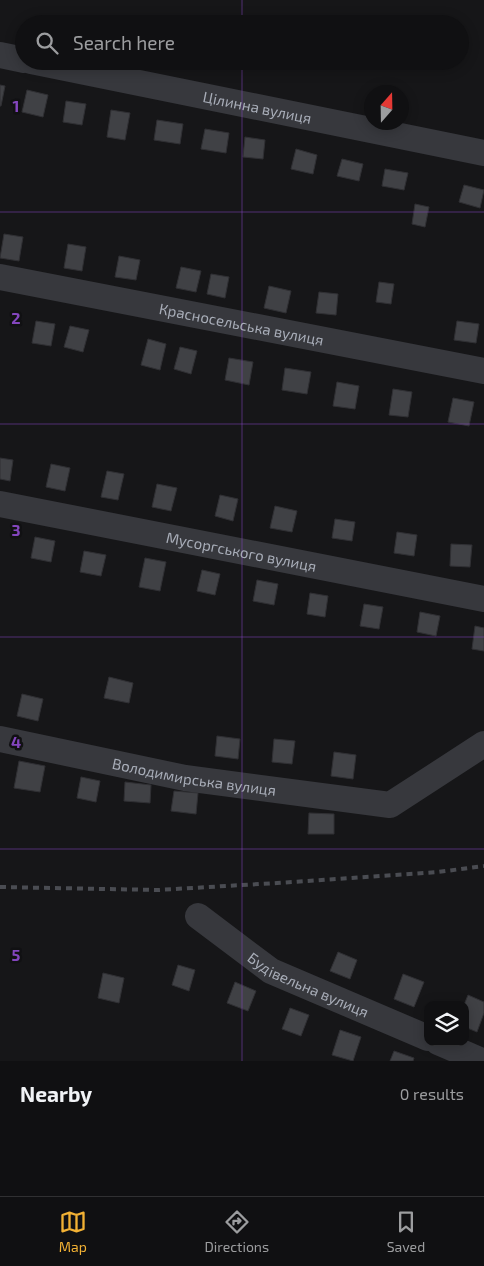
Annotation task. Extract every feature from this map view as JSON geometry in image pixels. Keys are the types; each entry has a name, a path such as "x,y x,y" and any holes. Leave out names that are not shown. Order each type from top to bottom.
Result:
{"street":[{"path":"0,55 15,58"},
{"name":"Цілинна вулиця","path":"75,70 484,152"},
{"name":"Красносельська вулиця","path":"0,277 484,371"},
{"name":"Мусоргського вулиця","path":"0,504 484,600"},
{"name":"Володимирська вулиця","path":"0,739 185,778 390,805 484,744"},
{"name":"Будівельна вулиця","path":"198,916 271,971 424,1036"},
{"path":"447,1046 482,1061"}],"building":[{"path":"0,85 5,86 1,106 0,106"},
{"path":"27,90 48,95 43,117 22,112"},
{"path":"66,101 86,104 82,125 63,122"},
{"path":"111,110 130,113 125,140 107,137"},
{"path":"157,120 183,124 180,144 154,140"},
{"path":"205,129 229,133 226,153 201,149"},
{"path":"245,137 265,140 263,159 243,157"},
{"path":"296,149 317,155 313,174 291,169"},
{"path":"342,159 363,164 359,181 337,176"},
{"path":"385,169 408,173 404,190 382,186"},
{"path":"464,185 484,190 480,208 459,202"},
{"path":"415,204 429,207 425,227 412,224"},
{"path":"4,234 23,237 19,261 0,258"},
{"path":"68,244 86,247 82,271 64,268"},
{"path":"119,256 140,260 136,280 115,277"},
{"path":"181,267 201,271 196,292 176,288"},
{"path":"211,274 229,277 225,298 207,294"},
{"path":"379,282 394,284 391,304 376,302"},
{"path":"269,286 291,291 286,313 264,308"},
{"path":"319,292 338,294 336,315 316,313"},
{"path":"36,321 55,324 51,346 32,343"},
{"path":"457,321 479,324 476,343 454,340"},
{"path":"70,326 89,330 83,352 64,347"},
{"path":"148,339 166,344 160,370 141,365"},
{"path":"180,347 197,351 191,374 174,369"},
{"path":"229,358 253,362 249,385 225,380"},
{"path":"285,368 311,372 307,394 282,390"},
{"path":"337,382 359,386 355,409 333,406"},
{"path":"393,389 412,392 408,417 389,415"},
{"path":"453,398 474,402 469,426 448,422"},
{"path":"0,458 13,460 10,481 0,479"},
{"path":"51,464 70,468 65,491 46,487"},
{"path":"107,471 124,474 118,500 101,497"},
{"path":"157,484 177,488 171,511 152,507"},
{"path":"220,495 238,499 233,521 215,516"},
{"path":"275,506 297,511 292,532 270,528"},
{"path":"335,519 355,522 352,541 332,538"},
{"path":"397,532 417,535 414,556 394,553"},
{"path":"35,537 55,541 51,562 31,558"},
{"path":"451,544 472,545 470,567 450,566"},
{"path":"84,551 106,555 101,576 80,572"},
{"path":"145,558 166,562 160,591 139,587"},
{"path":"202,570 220,574 215,595 197,591"},
{"path":"257,580 278,584 274,605 253,601"},
{"path":"310,593 328,596 325,617 307,614"},
{"path":"364,604 383,607 379,629 360,626"},
{"path":"420,612 440,616 436,636 417,632"},
{"path":"475,626 484,628 484,651 472,649"},
{"path":"109,677 133,683 129,703 104,698"},
{"path":"22,694 43,699 38,721 17,716"},
{"path":"217,736 240,739 238,759 215,756"},
{"path":"274,739 295,741 292,764 272,762"},
{"path":"334,752 356,755 353,779 331,776"},
{"path":"19,761 45,766 40,792 14,788"},
{"path":"81,777 100,781 96,802 77,798"},
{"path":"125,782 151,785 150,803 124,801"},
{"path":"174,791 198,793 196,814 171,811"},
{"path":"309,813 334,814 334,834 308,834"},
{"path":"338,952 357,960 350,979 330,971"},
{"path":"178,965 195,970 189,991 172,985"},
{"path":"103,973 124,978 119,1003 98,998"},
{"path":"403,974 424,982 414,1007 394,999"},
{"path":"235,982 256,991 248,1011 227,1003"},
{"path":"468,995 484,1002 484,1013 477,1032 469,1029 469,1001 466,1001"},
{"path":"290,1008 309,1015 301,1036 282,1029"},
{"path":"340,1030 361,1037 353,1061 332,1055"},
{"path":"394,1051 414,1058 413,1061 390,1061"}],"railway":[{"path":"0,887 158,890 438,872 484,866"}]}
